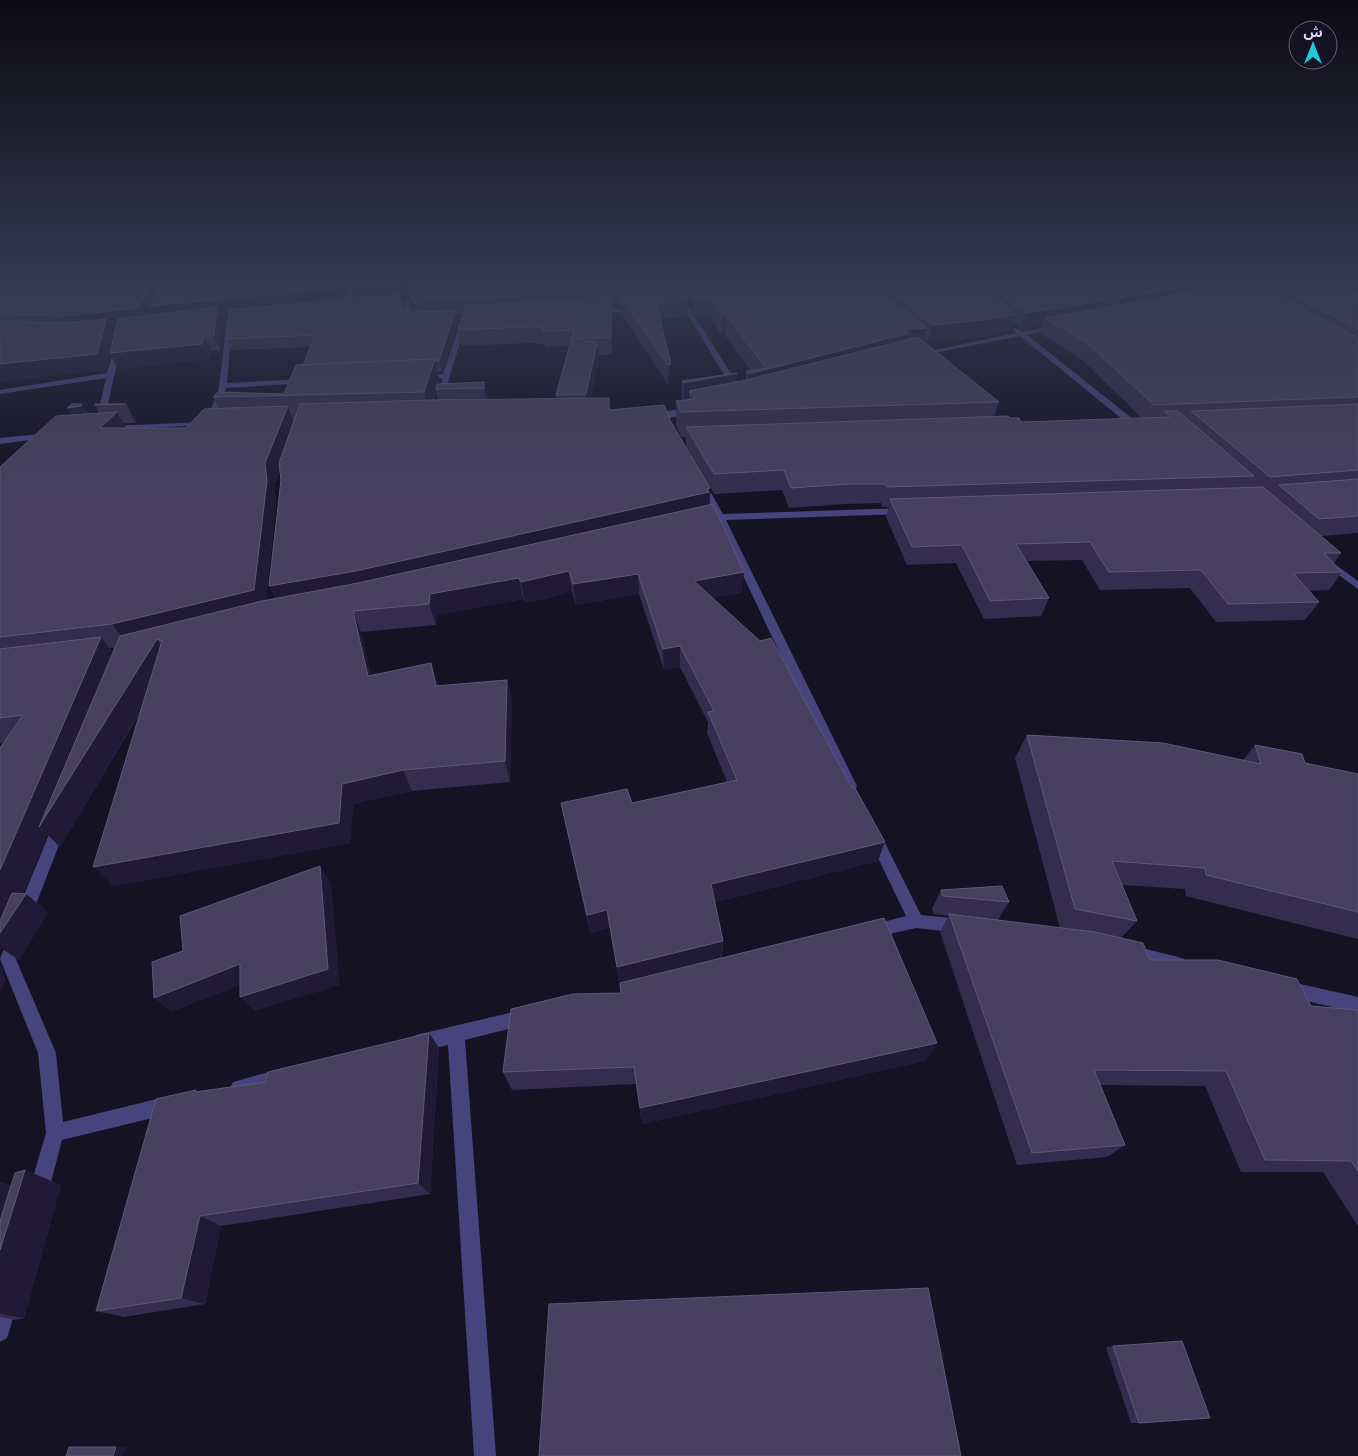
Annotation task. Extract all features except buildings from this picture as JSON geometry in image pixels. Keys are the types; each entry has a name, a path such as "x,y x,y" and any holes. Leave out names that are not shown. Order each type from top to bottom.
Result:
{"street":[{"path":"117,348 98,429 218,424"},
{"path":"209,424 222,393 228,348"},
{"path":"441,392 455,348"},
{"path":"712,348 744,400"},
{"path":"928,348 932,351"},
{"path":"913,356 947,348"},
{"path":"1040,348 1140,425 1125,426"},
{"path":"0,392 111,375"},
{"path":"417,377 446,376"},
{"path":"222,386 310,381"},
{"path":"646,415 668,419 705,407"},
{"path":"0,441 59,434"},
{"path":"696,475 720,517 855,795"},
{"path":"691,524 720,517 918,511"},
{"path":"1319,555 1358,586"},
{"path":"34,1208 55,1133 47,1053 4,957 66,809"},
{"path":"868,822 916,921"},
{"path":"858,935 916,921 973,927"},
{"path":"1116,949 1197,968"},
{"path":"1273,985 1358,1005"},
{"path":"399,1048 542,1013"},
{"path":"456,1034 485,1456"},
{"path":"227,1091 294,1074"},
{"path":"55,1133 189,1100"},
{"path":"0,1331 13,1284"}]}
